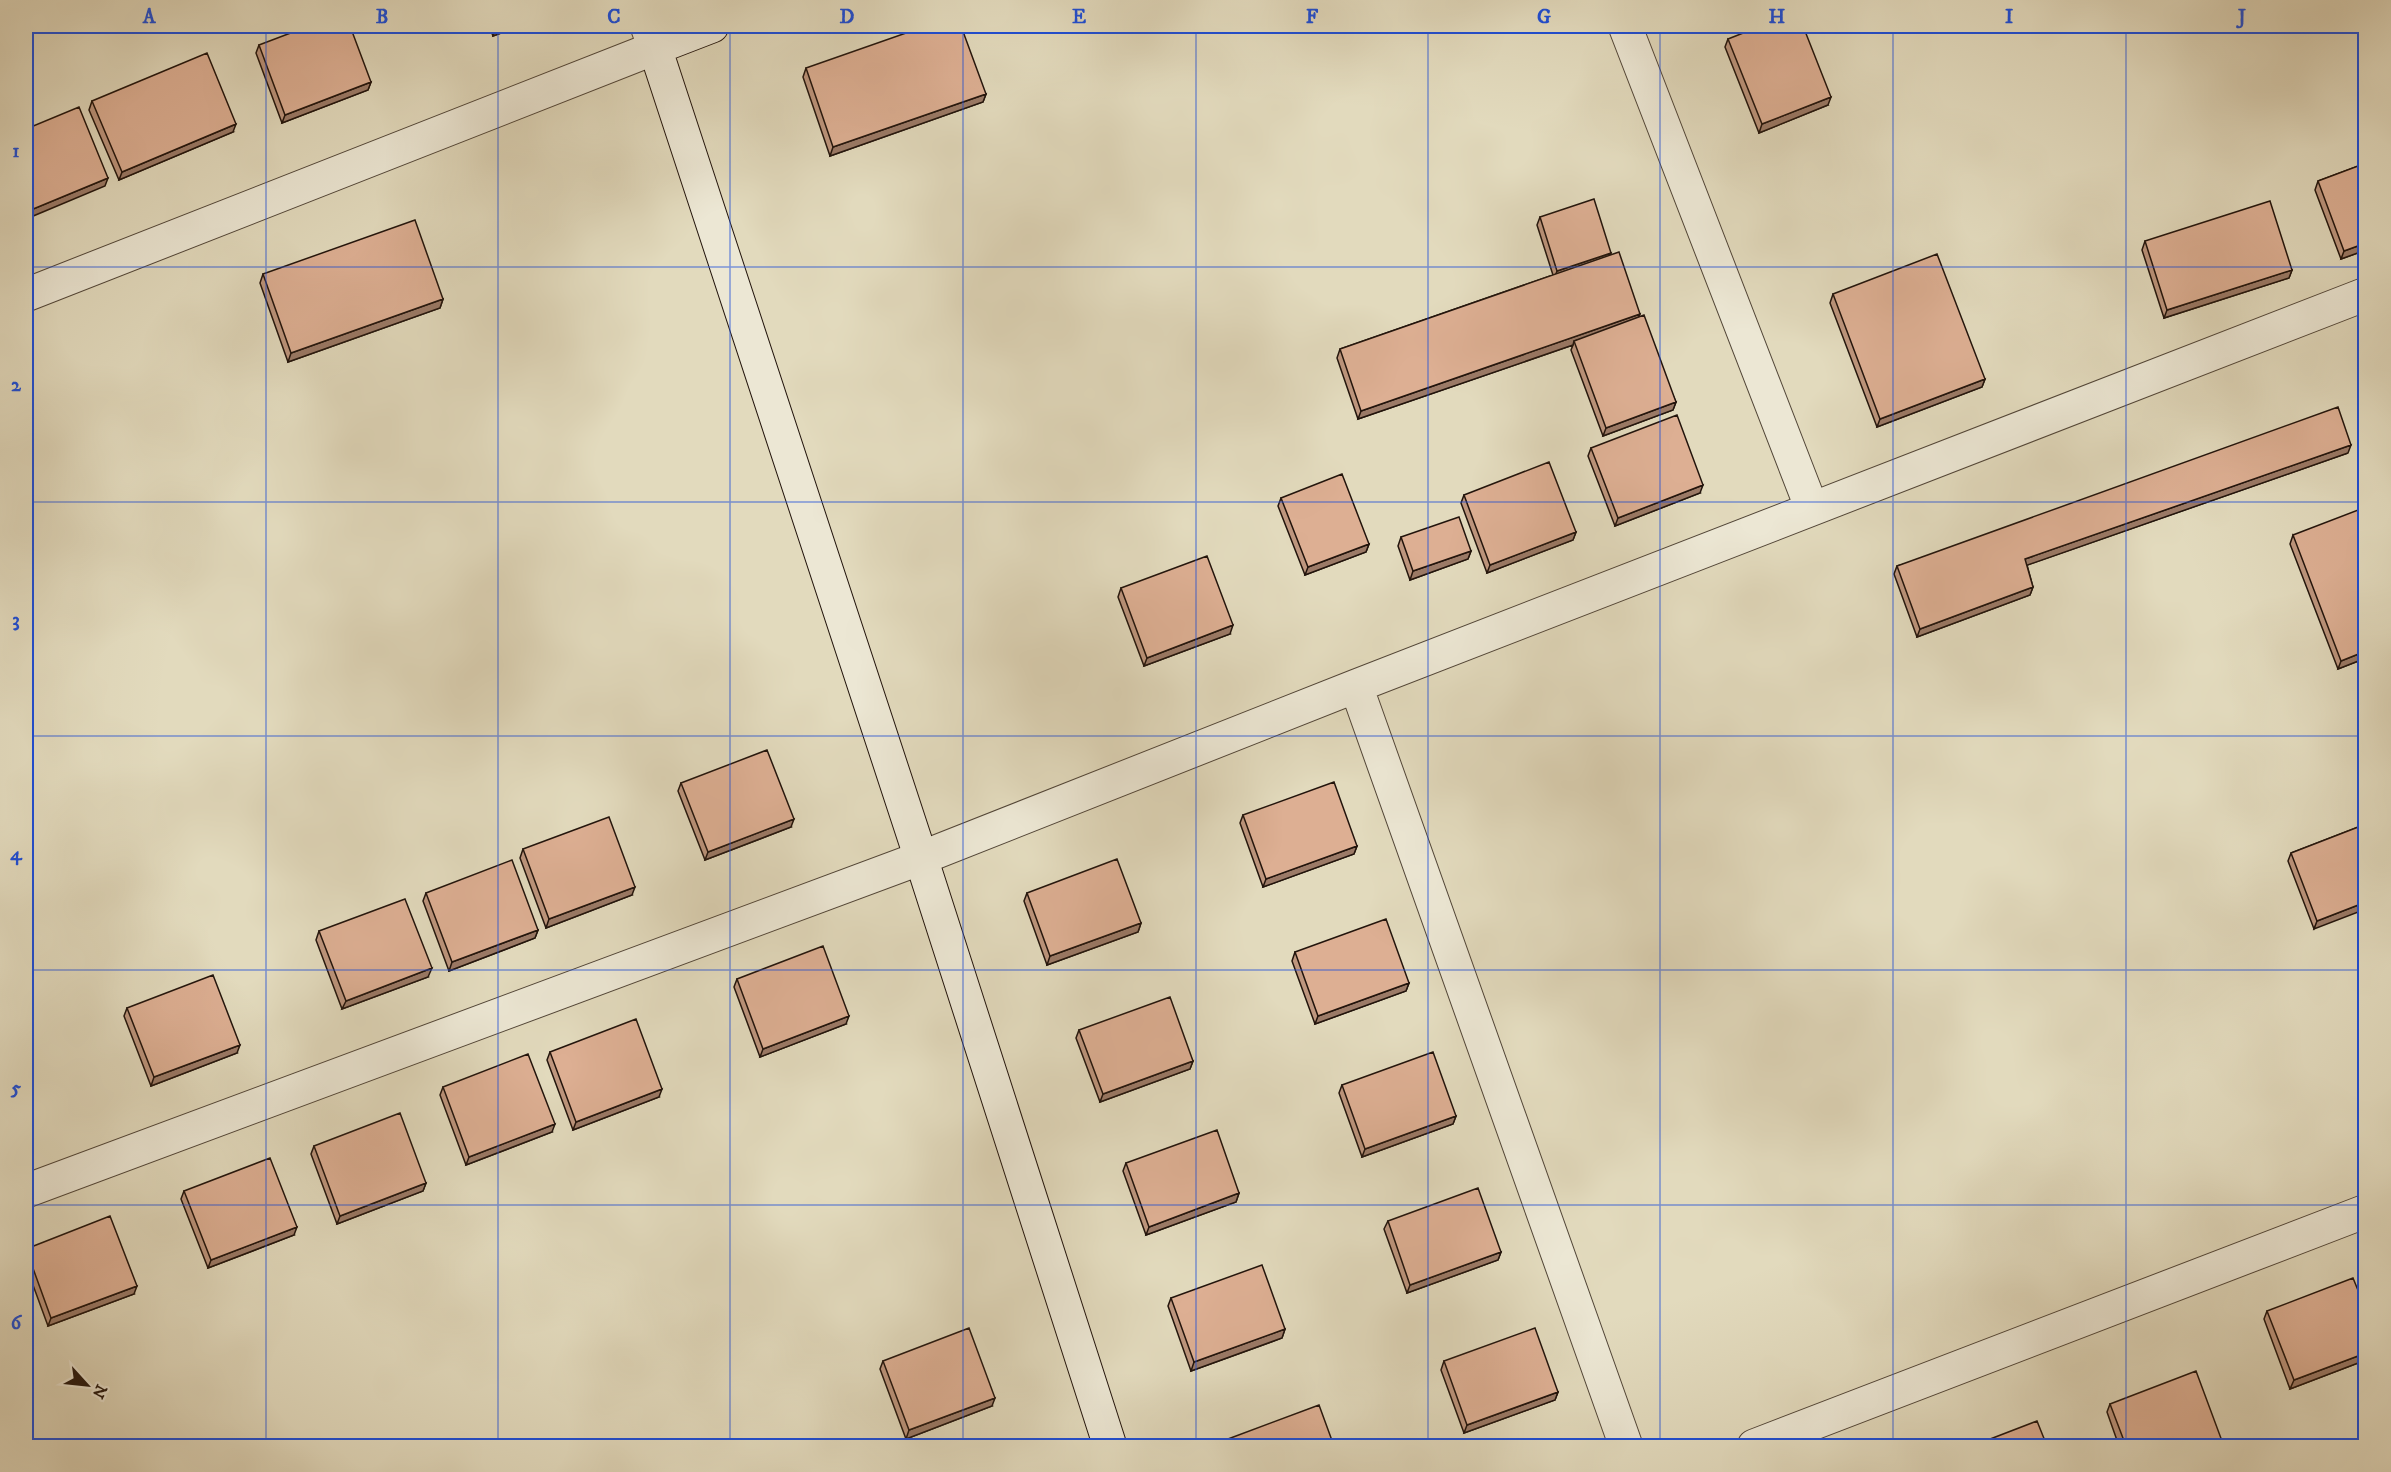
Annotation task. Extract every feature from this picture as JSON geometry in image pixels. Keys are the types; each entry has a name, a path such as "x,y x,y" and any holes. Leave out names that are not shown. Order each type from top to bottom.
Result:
{"street":[{"path":"26,295 651,37 712,26"},
{"path":"1625,26 1812,509"},
{"path":"651,37 921,858 1110,1446"},
{"path":"26,1191 921,858 1356,686 2366,294"},
{"path":"1356,686 1626,1446"},
{"path":"1754,1446 2366,1211"}],"building":[{"path":"309,26 350,26 371,82 285,115 259,45"},
{"path":"926,26 961,26 986,94 833,147 806,68"},
{"path":"1761,26 1803,26 1831,97 1762,124 1728,39"},
{"path":"207,53 236,124 122,172 92,101"},
{"path":"79,107 108,178 26,212 26,129"},
{"path":"2366,163 2366,243 2344,251 2318,181"},
{"path":"1594,199 1611,253 1557,271 1540,217"},
{"path":"2270,201 2292,270 2167,310 2145,241"},
{"path":"415,220 443,299 291,353 263,274"},
{"path":"1619,252 1640,314 1361,411 1340,349"},
{"path":"1937,254 1985,379 1880,419 1833,294"},
{"path":"1644,315 1676,402 1606,428 1574,341"},
{"path":"2338,407 2351,445 2025,559 2033,587 1920,629 1897,566"},
{"path":"1677,415 1703,485 1618,518 1591,448"},
{"path":"1549,462 1576,532 1490,565 1464,495"},
{"path":"1342,474 1369,544 1308,567 1281,498"},
{"path":"2366,507 2366,651 2341,661 2293,535"},
{"path":"1459,517 1471,551 1413,571 1401,537"},
{"path":"1207,556 1233,625 1147,658 1121,588"},
{"path":"767,750 794,819 708,852 681,783"},
{"path":"1334,782 1357,846 1266,879 1243,815"},
{"path":"609,817 635,887 549,919 523,849"},
{"path":"2366,824 2366,902 2317,921 2291,853"},
{"path":"1117,859 1141,923 1050,956 1027,893"},
{"path":"512,860 538,930 452,962 426,893"},
{"path":"405,899 432,968 346,1001 319,931"},
{"path":"1386,919 1409,983 1318,1016 1295,952"},
{"path":"823,946 849,1016 763,1049 737,979"},
{"path":"213,975 240,1045 154,1077 127,1008"},
{"path":"1170,997 1193,1061 1103,1094 1079,1030"},
{"path":"636,1019 662,1089 576,1122 550,1052"},
{"path":"1433,1052 1456,1116 1365,1149 1342,1085"},
{"path":"528,1054 555,1124 469,1157 443,1087"},
{"path":"400,1113 426,1183 340,1216 314,1146"},
{"path":"1217,1130 1239,1193 1149,1227 1126,1163"},
{"path":"270,1158 297,1227 211,1260 184,1191"},
{"path":"1478,1188 1501,1252 1410,1285 1388,1221"},
{"path":"110,1216 137,1286 51,1318 26,1249"},
{"path":"1262,1265 1285,1329 1194,1362 1171,1298"},
{"path":"2353,1278 2366,1310 2366,1353 2294,1380 2267,1311"},
{"path":"969,1328 995,1398 909,1430 883,1361"},
{"path":"1535,1328 1558,1392 1467,1425 1444,1361"},
{"path":"2196,1371 2222,1441 2208,1446 2126,1446 2110,1404"},
{"path":"1319,1405 1334,1446 1231,1446 1228,1439"},
{"path":"2037,1421 2047,1446 1972,1446"}]}
